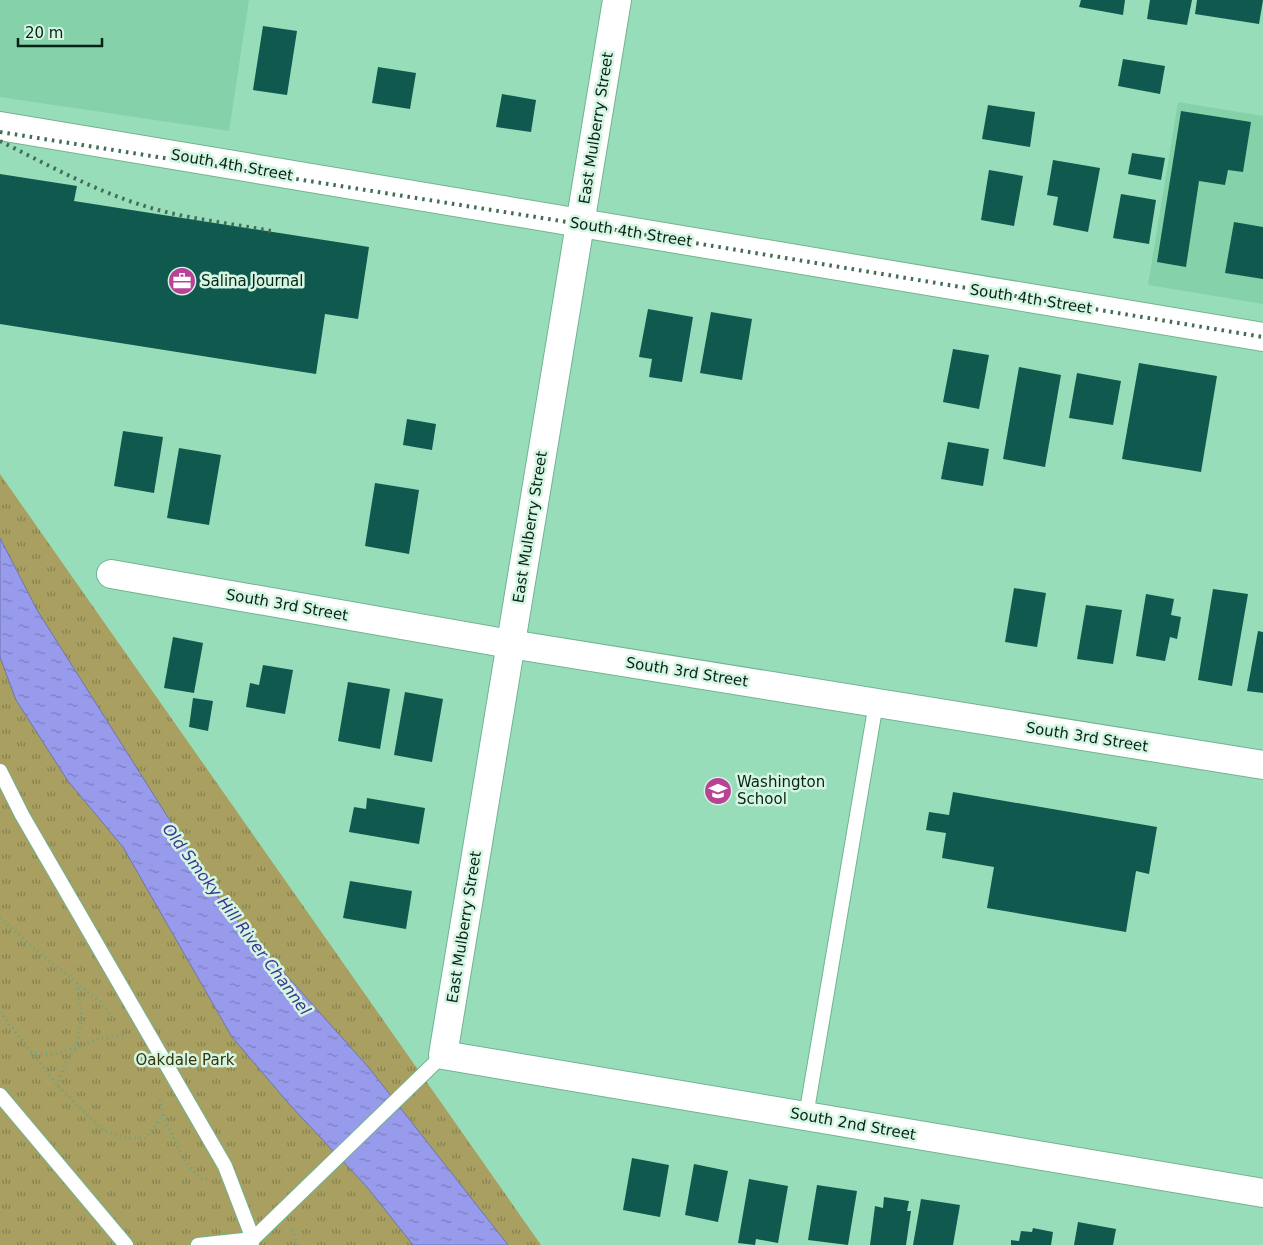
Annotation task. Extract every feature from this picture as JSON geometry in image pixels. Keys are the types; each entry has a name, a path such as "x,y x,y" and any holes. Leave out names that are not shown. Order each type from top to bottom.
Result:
{"street":[{"name":"East Mulberry Street","path":"437,1061 510,644 617,0"},
{"name":"South 4th Street","path":"0,126 1263,337"},
{"name":"South 3rd Street","path":"111,574 510,644 1263,765"},
{"name":"South 2nd Street","path":"437,1061 806,1116 1263,1193"}],"lane":[{"path":"806,1116 876,703"},
{"path":"0,771 22,815 225,1166 252,1242"},
{"path":"198,1245 252,1242 437,1061"},
{"path":"0,1095 126,1245"}],"path":[{"path":"0,918 102,1003 130,1043"},
{"path":"58,1086 63,1066 76,1047 82,1018 77,983"},
{"path":"0,1012 31,1054 58,1086 103,1130 126,1138 146,1138 163,1115"},
{"path":"31,1054 56,1054 100,1039 124,1035"},
{"path":"159,1091 163,1115 184,1160 200,1178 231,1181"}],"shaded area":[{"path":"0,0 249,0 229,131 0,97"},
{"path":"1178,102 1263,116 1263,304 1148,285"}],"green space":[{"name":"Oakdale Park","path":"0,474 541,1245 0,1245"}],"water":[{"path":"0,538 37,610 222,903 369,1068 508,1245 413,1245 367,1187 290,1105 232,1037 123,847 68,781 16,700 0,657"}],"building":[{"path":"1081,0 1125,0 1123,15 1079,7"},
{"path":"1150,0 1192,0 1187,25 1147,19"},
{"path":"1197,0 1263,0 1259,24 1195,14"},
{"path":"263,26 297,31 287,95 253,90"},
{"path":"1123,59 1165,66 1160,94 1118,86"},
{"path":"378,67 416,73 410,109 372,103"},
{"path":"502,94 536,100 531,132 496,127"},
{"path":"988,105 1035,112 1030,147 982,139"},
{"path":"1181,111 1251,122 1243,172 1228,170 1225,185 1199,181 1186,267 1157,262"},
{"path":"1132,153 1165,158 1161,180 1128,174"},
{"path":"1053,160 1100,168 1088,232 1053,225 1058,197 1047,195"},
{"path":"989,170 1023,176 1014,226 981,220"},
{"name":"Salina Journal","path":"0,174 77,186 74,201 369,247 358,319 325,314 316,374 0,324"},
{"path":"1121,194 1156,200 1149,244 1113,238"},
{"path":"1234,222 1263,227 1263,279 1225,273"},
{"path":"648,309 693,317 682,382 649,377 652,359 639,357"},
{"path":"711,312 752,319 742,380 700,373"},
{"path":"953,349 989,355 979,409 943,402"},
{"path":"1139,363 1217,376 1201,472 1122,459"},
{"path":"1019,367 1061,375 1045,467 1003,459"},
{"path":"1077,373 1121,381 1113,425 1069,418"},
{"path":"407,419 436,424 432,450 403,445"},
{"path":"123,431 163,437 154,493 114,486"},
{"path":"948,442 989,449 983,486 941,479"},
{"path":"179,448 221,455 209,525 167,518"},
{"path":"375,483 419,490 409,554 365,546"},
{"path":"1014,588 1046,593 1037,647 1005,642"},
{"path":"1213,589 1248,594 1232,686 1198,680"},
{"path":"1146,594 1174,599 1171,615 1181,617 1177,639 1170,637 1165,661 1136,656"},
{"path":"1086,605 1122,610 1113,664 1077,659"},
{"path":"1258,631 1263,632 1263,693 1247,691"},
{"path":"173,637 203,643 194,693 164,688"},
{"path":"263,665 293,670 285,714 246,707 250,683 259,685"},
{"path":"348,682 390,689 380,749 338,741"},
{"path":"405,692 443,699 432,762 394,755"},
{"path":"193,698 213,701 208,731 189,727"},
{"path":"953,792 1157,827 1149,874 1136,871 1126,932 987,908 994,867 942,858 946,833 926,830 929,812 949,815"},
{"path":"367,798 425,808 419,844 349,832 354,807 366,809"},
{"path":"350,881 412,891 406,929 343,918"},
{"path":"632,1158 669,1165 660,1217 623,1210"},
{"path":"694,1164 728,1171 718,1222 685,1215"},
{"path":"749,1179 788,1186 778,1243 756,1239 755,1245 738,1243"},
{"path":"817,1185 857,1191 848,1245 808,1240"},
{"path":"884,1197 909,1201 907,1211 911,1211 906,1245 870,1245 875,1206 883,1208"},
{"path":"921,1199 960,1205 953,1245 913,1245"},
{"path":"1078,1222 1116,1229 1113,1245 1074,1245"},
{"path":"1033,1228 1053,1232 1051,1245 1011,1245 1011,1240 1019,1241 1021,1231 1032,1232"}],"railway":[{"path":"0,132 580,224 1263,337"},
{"path":"0,141 79,180 141,205 189,217 271,231"}],"place":[{"name":"Salina Journal","path":"182,281"},
{"name":"Washington School","path":"718,791"}],"water label":[{"name":"Old Smoky Hill River Channel","path":"237,919"}]}
